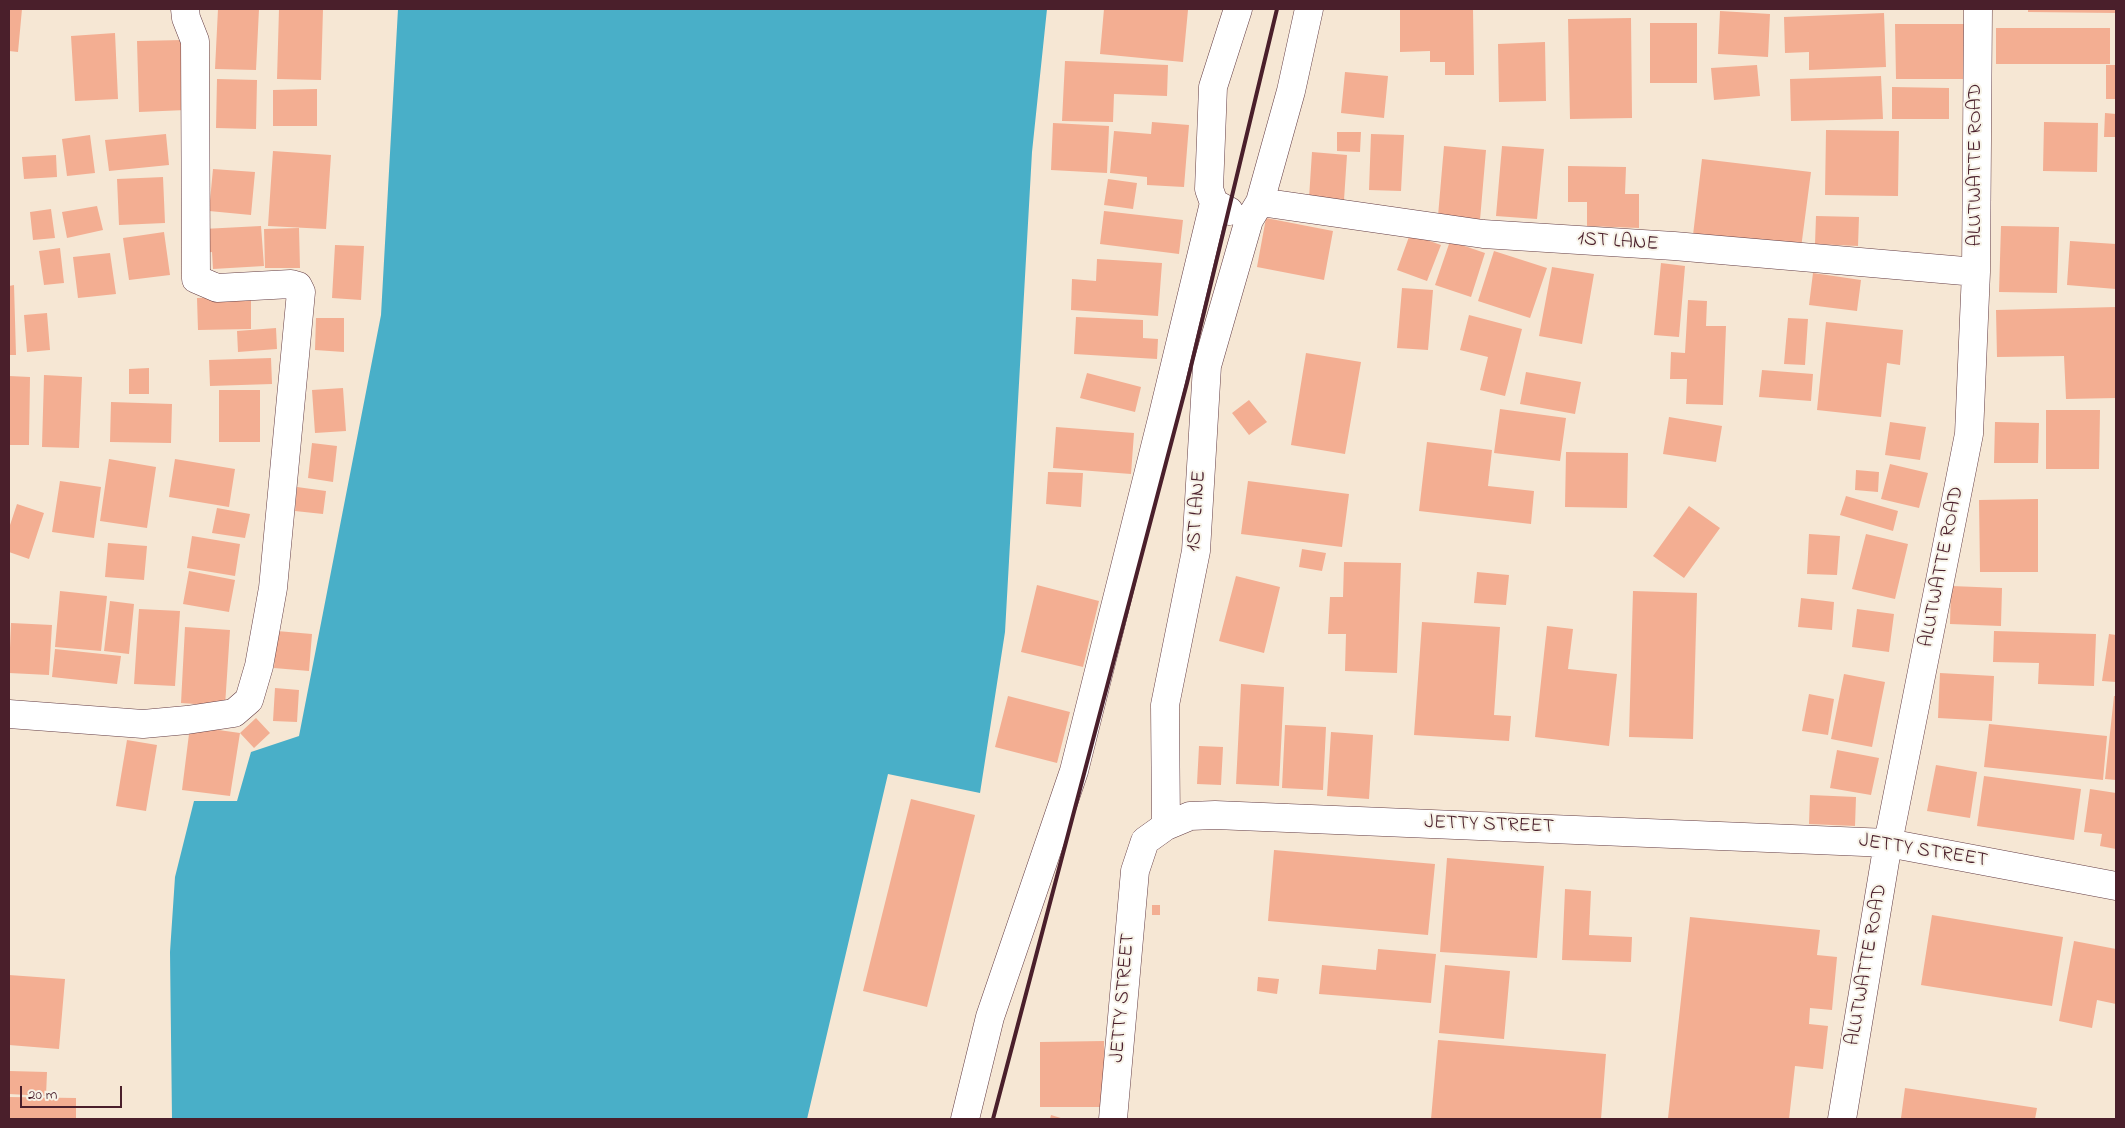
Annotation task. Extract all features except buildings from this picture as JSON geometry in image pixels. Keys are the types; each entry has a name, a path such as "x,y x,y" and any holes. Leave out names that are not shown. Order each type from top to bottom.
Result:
{"street":[{"path":"9,714 143,724 234,713 249,700 259,666 273,588 301,292 298,286 291,284 217,288 196,278 195,41 186,18 185,9"},
{"path":"965,1119 990,1017 1074,770 1162,419 1214,203 1209,189 1213,87 1238,9"},
{"name":"1ST LANE","path":"1166,826 1165,705 1196,552 1207,366 1290,91 1309,9"},
{"name":"ALUTWATTE ROAD","path":"1842,1119 1888,843 1969,434 1976,272 1978,9"},
{"path":"1214,203 1255,211"},
{"name":"1ST LANE","path":"1255,211 1483,234 1674,246 1976,272"},
{"name":"JETTY STREET","path":"1113,1119 1135,871 1145,841 1166,826 1190,816 1215,815 1888,843 2116,886"}],"water":[{"path":"398,9 1047,9 1032,152 1005,632 980,793 888,774 807,1119 172,1119 170,952 175,877 194,801 237,801 251,752 299,736 381,315"}],"railway":[{"path":"993,1119 1187,383 1277,9"}]}
